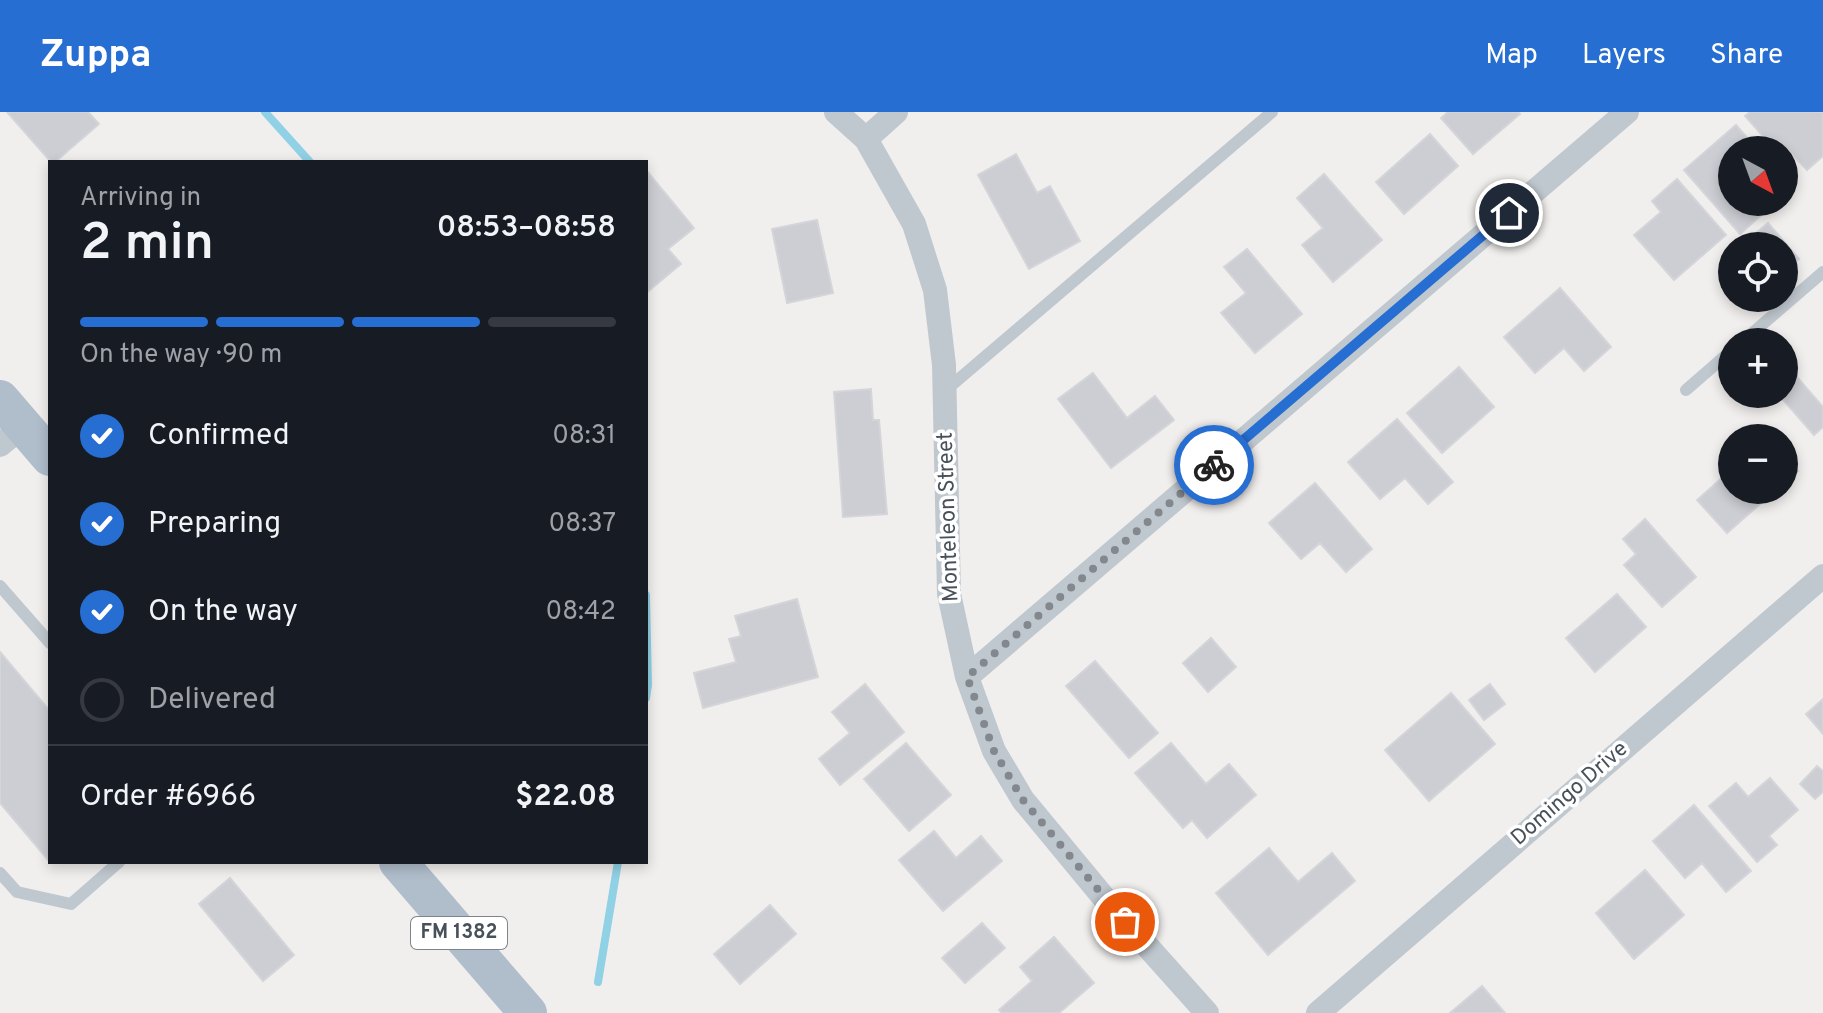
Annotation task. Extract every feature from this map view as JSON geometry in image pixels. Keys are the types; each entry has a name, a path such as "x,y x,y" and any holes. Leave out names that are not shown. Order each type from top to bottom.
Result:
{"main road":[{"path":"8,423 48,455"},
{"name":"FM 1382","path":"400,864 524,1009"}],"street":[{"name":"Monteleon Street","path":"836,112 866,139 914,224 935,290 944,365 949,594 967,677 994,751 1023,800 1105,899 1207,1013"},
{"path":"866,139 896,112"},
{"path":"967,677 1627,112"},
{"name":"Domingo Drive","path":"1318,1013 1823,576"}],"lane":[{"path":"945,392 1272,112"},
{"path":"1758,328 1823,272"},
{"path":"1686,390 1718,362"},
{"path":"0,586 48,641"},
{"path":"0,873 17,892 71,904 117,864"}],"building":[{"path":"7,112 88,112 99,124 57,160 49,160"},
{"path":"1448,112 1520,114 1473,154 1441,118"},
{"path":"1750,112 1823,112 1823,156 1807,170 1798,160 1798,136 1763,136 1745,116"},
{"path":"1736,125 1746,136 1723,136"},
{"path":"1430,134 1458,166 1404,214 1376,182"},
{"path":"1718,141 1718,209 1684,170"},
{"path":"1016,154 1037,193 1050,186 1080,241 1029,269 978,175"},
{"path":"648,172 694,228 668,249 681,264 648,291"},
{"path":"1324,174 1382,240 1333,282 1302,245 1323,228 1297,198"},
{"path":"1677,179 1723,232 1718,232 1718,242 1674,280 1634,235 1661,212 1652,201"},
{"path":"1724,216 1760,216 1742,232 1738,232"},
{"path":"817,220 833,293 787,303 772,229"},
{"path":"1768,223 1776,232 1757,232"},
{"path":"1247,249 1302,314 1255,353 1221,313 1246,293 1224,267"},
{"path":"1560,288 1611,347 1584,371 1564,348 1535,373 1504,337"},
{"path":"1459,367 1494,407 1442,453 1407,413"},
{"path":"1093,373 1127,418 1155,396 1174,420 1111,468 1058,399"},
{"path":"1798,378 1823,407 1823,427 1814,435 1790,408 1798,408"},
{"path":"871,389 873,420 879,420 887,514 843,517 834,392"},
{"path":"1397,419 1453,482 1428,504 1405,478 1380,499 1348,462"},
{"path":"1718,481 1718,504 1760,504 1727,533 1697,500"},
{"path":"1315,483 1372,549 1346,572 1320,543 1301,559 1269,523"},
{"path":"1645,519 1696,577 1662,607 1624,565 1636,554 1623,539"},
{"path":"1617,594 1646,627 1595,672 1566,638"},
{"path":"797,599 818,677 703,708 694,673 736,662 729,639 741,636 735,616"},
{"path":"1211,638 1236,667 1208,692 1183,663"},
{"path":"0,652 48,709 48,860 0,803"},
{"path":"1095,661 1158,733 1129,758 1066,686"},
{"path":"865,684 904,732 840,785 819,759 850,733 832,712"},
{"path":"1490,684 1505,704 1484,720 1469,700"},
{"path":"1451,693 1495,744 1429,801 1385,750"},
{"path":"1823,699 1823,734 1806,714"},
{"path":"906,743 951,795 909,831 864,779"},
{"path":"1171,743 1206,784 1229,764 1256,795 1207,838 1192,820 1183,828 1135,773"},
{"path":"1817,766 1823,771 1823,792 1815,799 1800,784"},
{"path":"1770,778 1798,810 1769,836 1777,845 1757,862 1709,806 1736,783 1748,797"},
{"path":"1694,805 1751,871 1726,892 1702,863 1685,878 1653,841"},
{"path":"934,831 956,858 981,836 1002,861 943,911 899,860"},
{"path":"1269,848 1298,882 1332,853 1355,881 1268,955 1216,893"},
{"path":"1645,870 1684,915 1634,959 1596,913"},
{"path":"230,878 294,955 263,981 199,904"},
{"path":"770,905 796,934 740,984 714,954"},
{"path":"982,923 1005,948 965,983 942,958"},
{"path":"1054,937 1094,983 1059,1013 1002,1013 999,1010 1032,981 1020,967"},
{"path":"1482,986 1505,1013 1450,1013"}],"waterway":[{"path":"265,112 308,160"},
{"path":"598,982 618,864"}],"way so far":[{"path":"1125,922 1023,800 994,751 967,677 1214,465"}],"route":[{"path":"1214,465 1509,213"}]}
